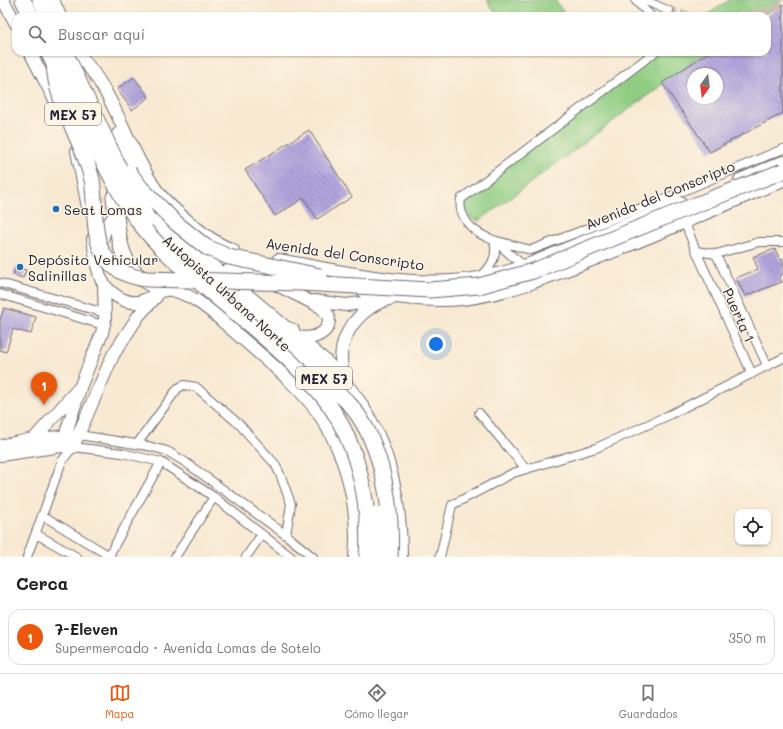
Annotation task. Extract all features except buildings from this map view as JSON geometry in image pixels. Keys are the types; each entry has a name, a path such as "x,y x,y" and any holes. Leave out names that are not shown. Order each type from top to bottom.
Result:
{"highway":[{"path":"60,56 54,78 59,96 86,158 92,180 101,250 109,261 126,275 147,279 293,282 430,290 479,286 533,271 783,171"},
{"name":"Autopista Urbana Norte","path":"62,56 97,117 130,190 158,231 298,357 338,403 350,422 369,471 375,500 379,539 378,557"},
{"name":"Autopista Urbana Norte","path":"62,56 117,190 136,219 170,257 297,368 322,395 330,408 348,440 362,484 367,517 367,557"},
{"name":"MEX 57","path":"62,56 114,197 138,233 156,253 283,362 304,382 323,406 341,438 355,477 362,517 360,557"},
{"name":"MEX 57","path":"62,56 116,163 143,210 166,236 307,359 331,385 352,417 367,447 376,473 382,505 384,557"},
{"path":"97,117 128,170 142,188 176,223 206,247 230,257 309,274 360,282 432,288 497,280 519,268"},
{"path":"114,197 120,244 128,265 136,274 152,285 168,285"},
{"path":"266,323 296,334"},
{"path":"319,380 334,390 353,408 374,447 388,501 391,533 390,557"}],"main road":[{"path":"7,3 12,15"},
{"path":"36,9 46,12"},
{"path":"32,56 65,119 77,154 87,196 99,273 104,285 104,319 99,342 81,385 67,443"},
{"path":"62,56 158,216 180,238 296,334 326,361 347,384 363,407 384,451 400,516 401,557"},
{"name":"Avenida del Conscripto","path":"64,56 101,82 154,187 167,206 211,240 238,252 348,272 417,280 480,278 519,268 676,199 783,162"},
{"path":"226,271 252,272 391,298 453,299 501,292 550,277 687,227 783,180"},
{"path":"97,260 103,235 112,219"},
{"path":"252,272 324,309 328,315 329,322 325,331 318,336 309,338 296,334"},
{"path":"417,280 432,288"},
{"path":"104,285 120,298 134,302 148,298 168,285"},
{"path":"0,455 67,443 79,435 113,355 139,315 168,285"},
{"path":"168,285 189,296 219,319 287,378 316,410 334,440 347,476 356,523 355,557"},
{"path":"305,299 328,304 346,305 391,298"},
{"path":"347,384 342,371 341,357 343,343 347,332 355,320 366,311 391,298"},
{"path":"34,439 81,385"},
{"path":"0,446 34,439 67,443"}],"street":[{"path":"635,0 647,12"},
{"path":"644,0 669,11"},
{"path":"651,56 461,199 461,214 478,233 494,240 531,250 676,199 783,149"},
{"name":"Puerta 1","path":"676,199 696,251 752,374"},
{"path":"494,240 516,261 519,268"},
{"path":"480,278 491,266 495,258 497,251 494,240"},
{"path":"696,251 716,254 759,242 783,242"},
{"name":"Puerta 1","path":"716,254 767,365"},
{"path":"0,284 104,319"},
{"path":"0,294 104,319"},
{"path":"440,557 452,505 513,473 596,448 783,358"},
{"path":"136,444 178,388 184,385 196,387 240,424 274,464 291,504 286,534"},
{"path":"479,413 526,469"},
{"path":"79,435 136,444 167,451 185,462 286,534 313,557"},
{"path":"27,557 62,461 67,443 161,462 214,497 291,557"},
{"path":"42,515 109,557 161,462"},
{"path":"175,557 214,497"},
{"path":"36,534 77,557"},
{"path":"246,557 262,534"}],"green space":[{"path":"487,0 555,0 563,12 494,12"},
{"path":"729,0 783,0 765,12 712,12"},
{"path":"654,56 701,56 479,221 471,218 465,210 464,198"}],"tunnel":[{"path":"765,12 783,5"},
{"path":"669,11 673,12"}],"place":[{"name":"Seat Lomas","path":"56,209"},
{"name":"Depósito Vehicular Salinillas","path":"20,267"},
{"name":"7-Eleven","path":"44,405"}]}
